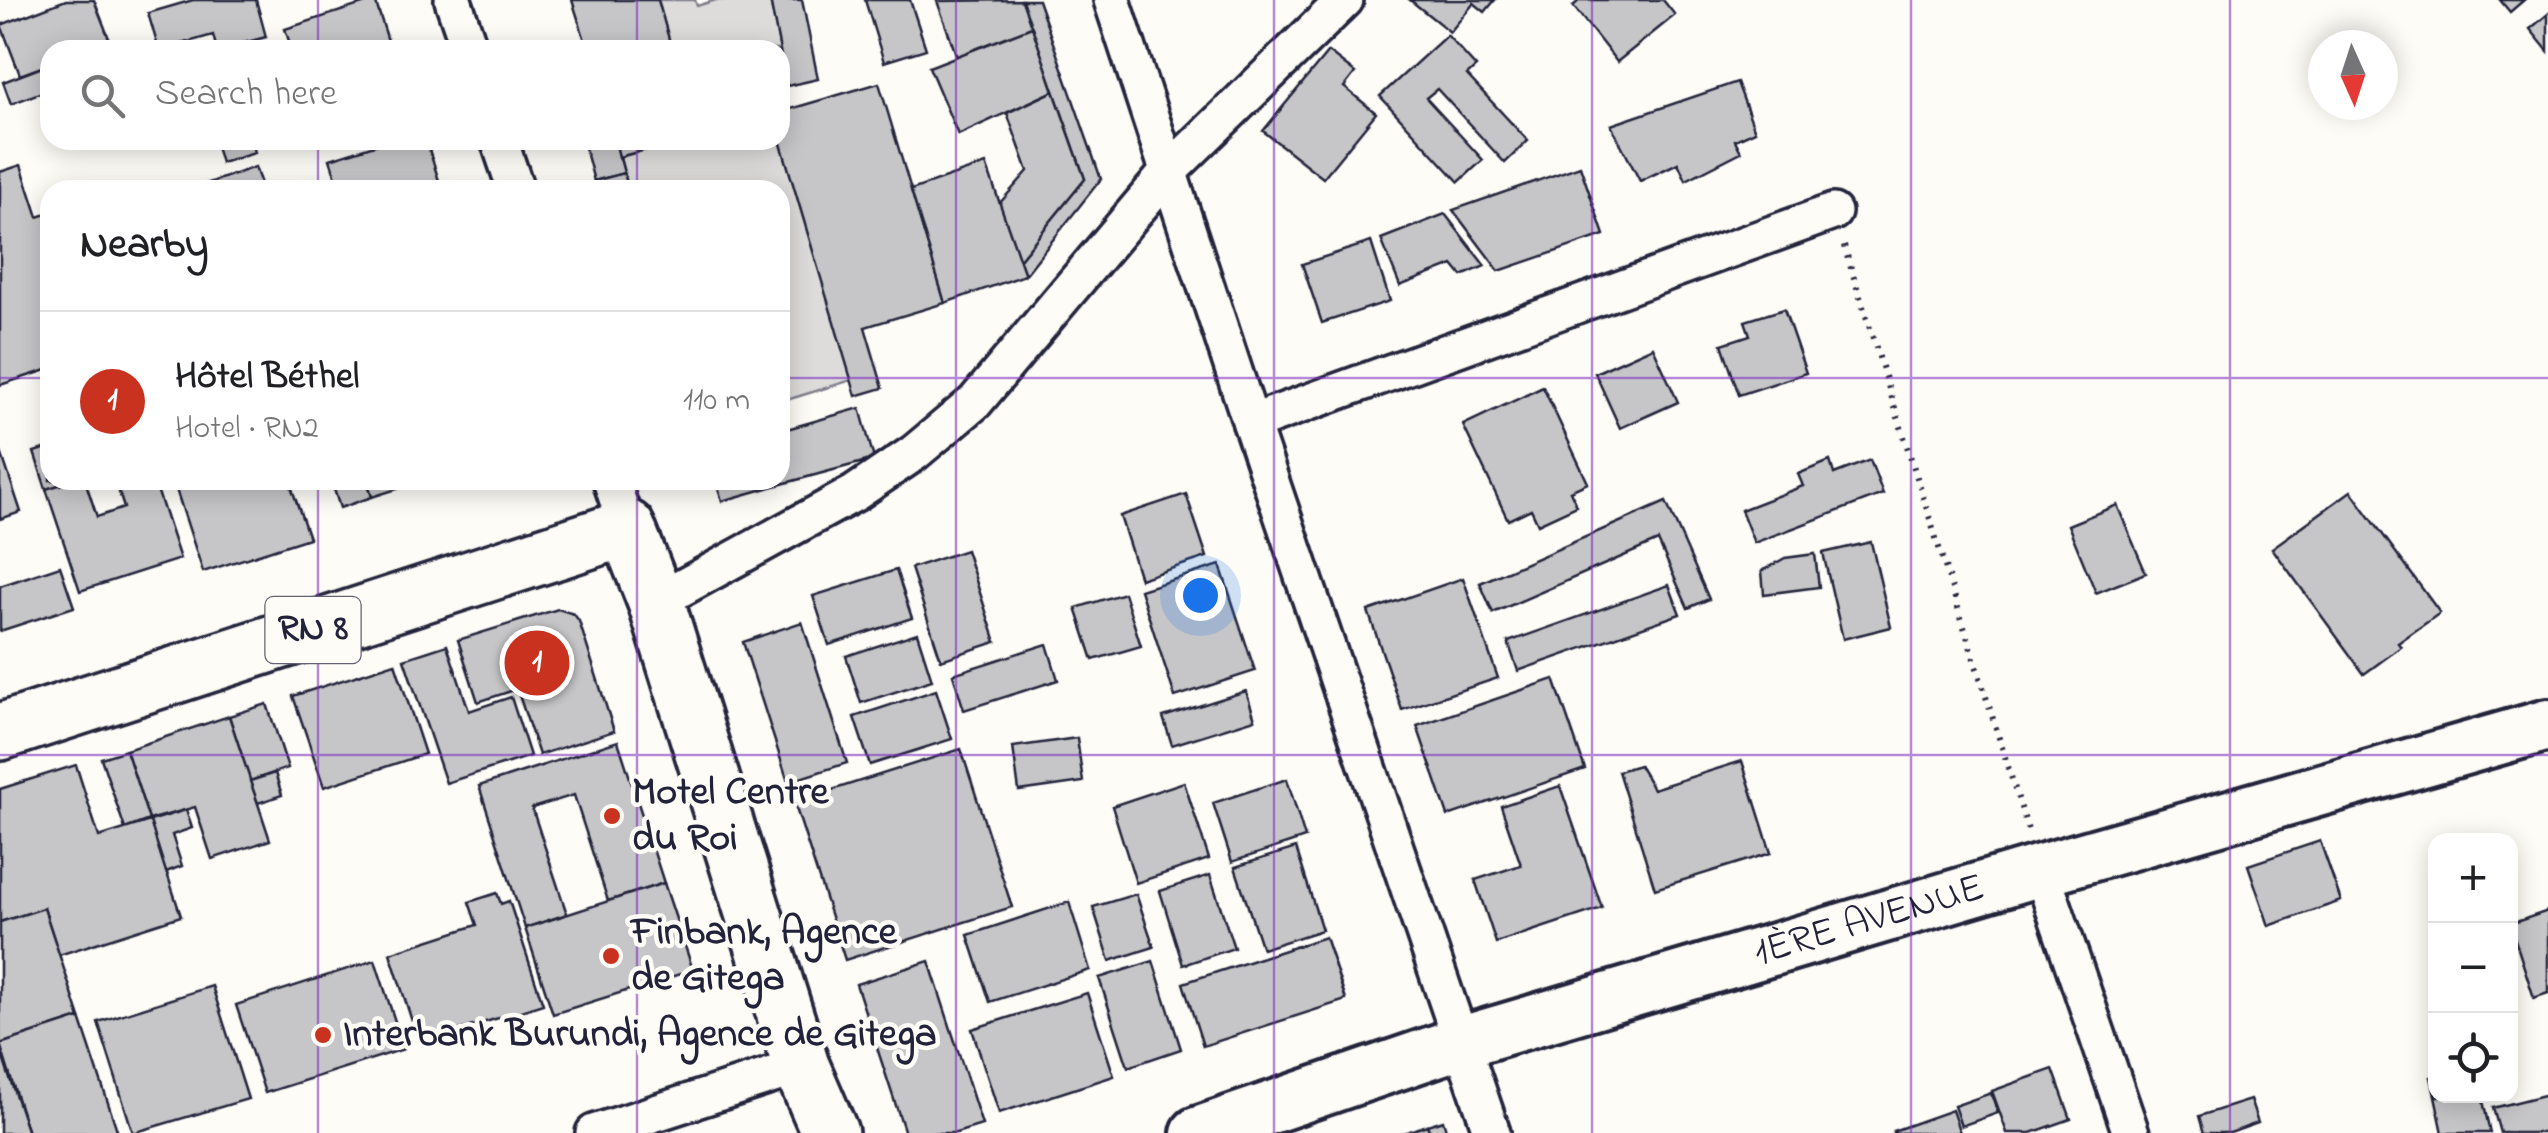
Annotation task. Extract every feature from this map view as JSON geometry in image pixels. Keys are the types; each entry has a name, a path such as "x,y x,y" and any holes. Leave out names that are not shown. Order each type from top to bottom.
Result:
{"main road":[{"path":"619,504 656,602 801,1066 830,1133"},
{"name":"RN 8","path":"0,732 619,504"},
{"name":"1ÈRE AVENUE","path":"1197,1133 1462,1042 2041,870 2544,737"}],"street":[{"path":"453,0 467,40"},
{"path":"1112,0 1492,1133"},
{"path":"656,602 855,493 975,402 1169,172 1345,0"},
{"path":"502,150 513,180"},
{"path":"1251,423 1833,212"},
{"path":"2041,870 2131,1133"},
{"path":"594,1133 801,1066"}],"path":[{"path":"1833,212 2041,870"}],"shaded area":[{"path":"658,0 695,0 697,6 716,0 770,0 778,40 669,40"},
{"path":"645,150 783,150 852,380 790,399 790,180 626,180 620,157"}],"building":[{"path":"66,0 94,0 110,40 40,40 40,68 20,75 1,25"},
{"path":"193,0 256,0 266,37 214,40 213,35 195,40 156,40 148,13"},
{"path":"375,0 388,40 289,40 285,29"},
{"path":"572,0 658,0 669,40 585,40"},
{"path":"770,0 802,0 818,79 790,85 790,40 778,40"},
{"path":"865,0 910,0 926,49 884,62"},
{"path":"1022,0 1032,27 957,57 937,1"},
{"path":"1022,0 1038,0 1101,179 1025,275 1019,260 1085,179"},
{"path":"1410,0 1495,0 1485,12 1474,3 1450,32"},
{"path":"1580,0 1663,0 1675,15 1617,62 1573,6"},
{"path":"2500,0 2524,0 2510,12"},
{"path":"2548,14 2548,51 2530,29"},
{"path":"1032,27 1054,91 958,135 929,67"},
{"path":"1447,35 1476,67 1467,75 1528,141 1505,163 1437,89 1426,98 1483,160 1459,182 1380,96"},
{"path":"1328,52 1355,73 1344,87 1376,113 1323,178 1263,131"},
{"path":"40,68 40,93 11,104 3,82"},
{"path":"1737,82 1755,131 1735,140 1741,152 1686,180 1678,163 1640,181 1611,125"},
{"path":"879,83 945,303 865,327 883,388 856,396 783,150 790,150 790,109"},
{"path":"1054,91 1085,179 1019,260 999,204 1028,171 1007,113"},
{"path":"217,150 254,150 255,153 221,163"},
{"path":"358,150 429,150 439,180 337,180 330,159"},
{"path":"586,150 618,150 624,173 594,180"},
{"path":"617,150 645,150 619,157"},
{"path":"986,164 1025,275 945,303 911,190"},
{"path":"21,165 40,216 40,372 0,385 0,172"},
{"path":"1580,166 1604,235 1499,271 1453,210"},
{"path":"255,167 260,180 217,180"},
{"path":"624,173 626,180 598,180"},
{"path":"1445,214 1485,266 1462,276 1453,265 1400,286 1381,239"},
{"path":"1371,242 1390,301 1322,323 1302,264"},
{"path":"1784,309 1806,373 1739,395 1722,344 1750,335 1745,321"},
{"path":"1653,347 1678,402 1620,428 1595,373"},
{"path":"1543,387 1588,483 1570,491 1577,506 1538,524 1531,509 1508,520 1463,425"},
{"path":"860,408 874,459 790,482 790,428"},
{"path":"0,449 21,512 0,519"},
{"path":"1870,460 1883,494 1754,543 1741,510 1803,486 1798,474 1830,461 1834,474"},
{"path":"46,490 88,490 97,517 124,508 118,490 157,490 180,559 80,591"},
{"path":"176,490 292,490 309,538 203,572"},
{"path":"334,490 370,490 372,497 340,508"},
{"path":"370,490 394,490 372,497"},
{"path":"719,490 760,490 722,501"},
{"path":"2351,491 2440,613 2364,674 2272,548"},
{"path":"1186,494 1207,557 1140,579 1120,516"},
{"path":"1666,502 1709,599 1688,608 1658,541 1493,613 1480,583"},
{"path":"2117,505 2146,573 2096,593 2068,525"},
{"path":"1871,542 1891,627 1843,639 1823,553"},
{"path":"966,550 996,642 941,660 911,568"},
{"path":"1815,554 1819,587 1764,594 1762,571 1785,558"},
{"path":"1220,565 1255,671 1175,697 1140,590"},
{"path":"60,566 74,607 0,631 0,586"},
{"path":"896,570 912,618 829,645 813,596"},
{"path":"1463,578 1498,678 1402,710 1368,611"},
{"path":"1669,585 1680,614 1518,671 1508,642"},
{"path":"1124,593 1141,646 1093,660 1076,608"},
{"path":"558,609 574,614 579,621 614,731 539,755 517,689 478,702 458,640"},
{"path":"802,622 847,763 788,782 743,642"},
{"path":"917,633 932,680 861,703 846,656"},
{"path":"1047,644 1058,680 964,710 953,674"},
{"path":"447,645 469,711 511,697 530,756 446,783 404,659"},
{"path":"395,663 425,754 324,787 293,696"},
{"path":"1554,679 1585,769 1448,816 1417,726"},
{"path":"936,690 952,739 870,765 854,717"},
{"path":"1246,691 1255,719 1172,745 1163,717"},
{"path":"267,704 288,768 250,781 229,716"},
{"path":"229,716 270,840 212,859 195,807 149,820 126,750"},
{"path":"1077,738 1083,782 1019,791 1013,747"},
{"path":"618,741 664,883 608,901 574,795 532,808 567,914 525,928 479,786"},
{"path":"961,749 1012,907 845,960 794,802"},
{"path":"126,750 149,820 125,829 101,758"},
{"path":"1742,761 1771,853 1655,889 1618,771 1639,765 1653,789"},
{"path":"76,765 99,837 150,821 181,916 59,955 44,908 0,922 0,789"},
{"path":"275,773 282,795 258,803 250,781"},
{"path":"1287,779 1305,838 1232,862 1213,803"},
{"path":"1184,782 1209,859 1136,883 1112,806"},
{"path":"1560,786 1602,908 1496,943 1475,880 1521,865 1501,806"},
{"path":"186,810 192,828 172,835 182,866 166,872 150,821"},
{"path":"2320,841 2341,901 2269,926 2248,865"},
{"path":"1296,848 1322,930 1262,949 1235,867"},
{"path":"1210,875 1234,948 1183,965 1160,891"},
{"path":"664,883 693,970 553,1014 525,928"},
{"path":"497,893 501,904 509,901 543,1004 419,1043 390,953 477,925 469,902"},
{"path":"1136,894 1154,947 1110,961 1093,907"},
{"path":"1069,902 1090,970 990,1002 968,935"},
{"path":"44,908 80,1018 0,1044 0,922"},
{"path":"2548,911 2548,993 2534,998 2518,949 2518,921"},
{"path":"1325,937 1346,1000 1203,1046 1183,983"},
{"path":"375,960 404,1049 265,1093 236,1005"},
{"path":"929,961 982,1125 956,1133 905,1133 856,984"},
{"path":"1153,961 1181,1049 1128,1067 1099,978"},
{"path":"212,986 248,1099 133,1133 98,1022"},
{"path":"1087,993 1114,1076 999,1113 972,1029"},
{"path":"80,1018 118,1133 28,1133 0,1044"},
{"path":"0,1049 28,1133 0,1133"},
{"path":"2053,1069 2071,1119 2031,1133 2007,1133 1992,1091"},
{"path":"1991,1093 1998,1113 1961,1126 1954,1106"},
{"path":"2548,1094 2548,1133 2500,1133 2493,1108"},
{"path":"2250,1100 2258,1123 2230,1133 2204,1133 2199,1116"},
{"path":"2437,1103 2484,1103 2490,1133 2443,1133"},
{"path":"1952,1110 1960,1133 1893,1133 1893,1131"},
{"path":"1443,1120 1447,1133 1430,1133 1427,1125"},
{"path":"1427,1125 1430,1133 1404,1133"}],"place":[{"name":"Hôtel Béthel","path":"537,663"},
{"name":"Motel Centre du Roi","path":"612,816"},
{"name":"Finbank, Agence de Gitega","path":"611,956"},
{"name":"Interbank Burundi, Agence de Gitega","path":"323,1035"}]}
